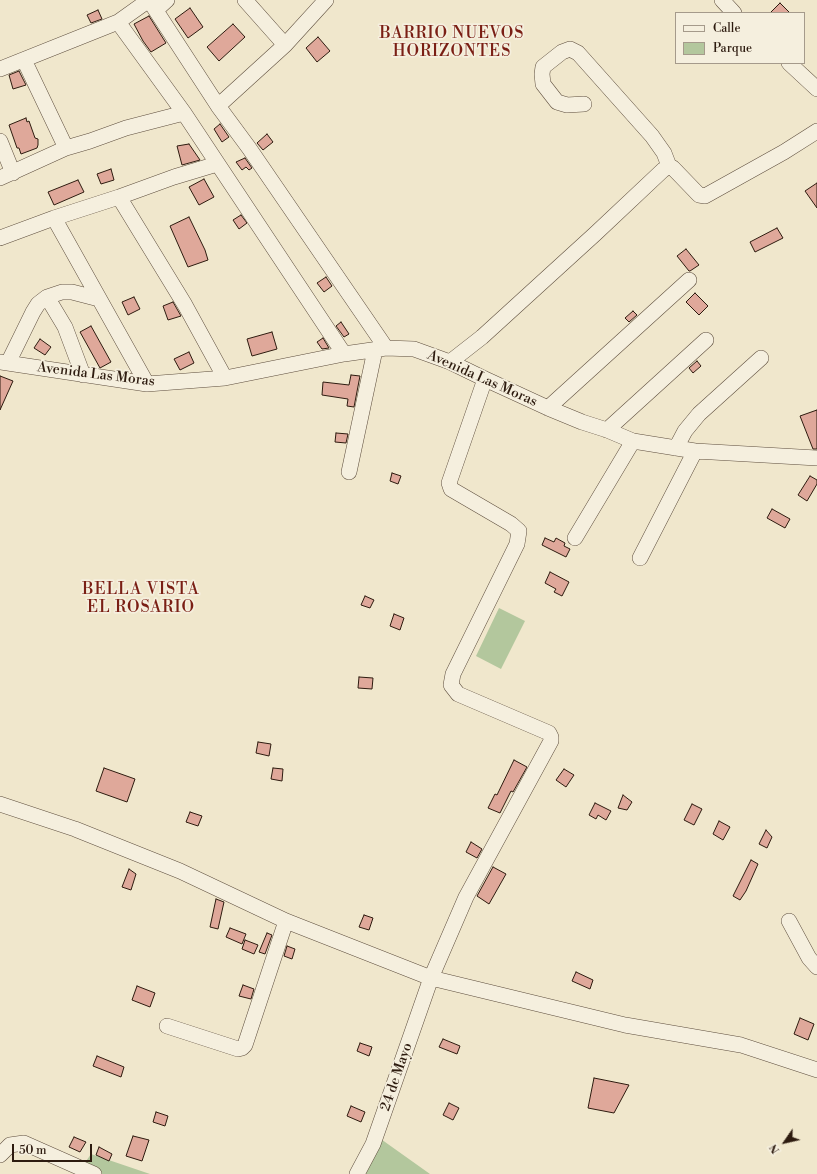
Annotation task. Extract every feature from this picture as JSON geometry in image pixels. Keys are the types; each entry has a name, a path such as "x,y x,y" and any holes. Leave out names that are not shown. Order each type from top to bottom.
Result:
{"street":[{"path":"0,69 118,22 151,3 167,0"},
{"path":"245,0 285,46"},
{"path":"218,106 285,46 326,0"},
{"path":"722,0 733,12"},
{"path":"151,3 218,106 249,148 381,349 349,472"},
{"path":"118,22 184,113 344,354"},
{"path":"584,104 567,104 557,102 543,84 543,67 562,52 570,49 578,53 652,136 664,153 669,166 673,168 699,195 705,196 784,152 817,131"},
{"path":"24,60 66,148"},
{"path":"790,64 817,89"},
{"path":"0,141 6,175 66,148 126,128 184,113"},
{"path":"0,238 174,177 217,164"},
{"path":"450,362 482,337 662,170 669,166"},
{"path":"118,197 185,305 225,378"},
{"path":"54,218 147,384"},
{"path":"548,408 689,280"},
{"path":"4,363 38,304 47,297 62,292 72,292 99,299"},
{"path":"47,297 65,327 83,375"},
{"path":"607,430 706,340"},
{"name":"Avenida Las Moras","path":"4,363 147,384 225,378 344,354 381,349 414,349 450,362 548,408 633,441 696,451 817,458"},
{"path":"676,448 685,431 699,414 761,358"},
{"name":"24 de Mayo","path":"357,1174 373,1144 431,978 466,897 551,741 549,733 458,694 451,685 453,674 517,544 519,531 510,524 451,489 449,482 485,379"},
{"path":"575,538 633,441"},
{"path":"640,558 696,451"},
{"path":"0,804 75,829 180,871 286,921 431,978 625,1025 741,1045 817,1070"},
{"path":"167,1026 238,1049 242,1048 245,1045 286,921"},
{"path":"789,921 809,958 817,966"},
{"path":"0,1155 10,1145 24,1143 94,1174"}],"green space":[{"path":"499,608 525,621 501,669 476,656"},
{"path":"378,1137 430,1174 356,1174"},
{"path":"91,1154 150,1174 77,1174"}],"building":[{"path":"780,3 789,12 771,12"},
{"path":"190,8 203,27 188,38 175,19"},
{"path":"98,10 102,19 91,23 87,15"},
{"path":"149,16 166,43 151,52 134,24"},
{"path":"233,24 245,37 219,61 207,47"},
{"path":"318,37 330,51 317,62 306,48"},
{"path":"19,71 26,85 13,89 9,75"},
{"path":"26,118 27,122 29,121 35,138 38,139 38,145 37,148 21,154 19,148 17,148 9,125"},
{"path":"220,124 229,137 222,142 214,129"},
{"path":"267,134 273,142 263,150 257,143"},
{"path":"189,144 200,160 182,165 177,146"},
{"path":"245,158 252,168 249,170 246,167 242,170 236,162"},
{"path":"111,169 114,180 101,184 97,174"},
{"path":"204,179 214,197 199,205 189,187"},
{"path":"78,180 84,192 54,205 48,192"},
{"path":"817,183 817,208 805,191"},
{"path":"241,215 247,223 239,229 233,220"},
{"path":"189,217 205,250 208,260 188,267 170,226"},
{"path":"777,228 783,238 755,252 750,242"},
{"path":"686,249 699,265 690,271 677,256"},
{"path":"326,277 332,286 324,292 317,283"},
{"path":"695,293 708,306 699,315 686,302"},
{"path":"134,297 140,309 128,315 122,302"},
{"path":"173,302 181,316 168,320 163,306"},
{"path":"633,311 637,315 629,322 625,318"},
{"path":"341,322 349,334 344,337 336,326"},
{"path":"91,326 111,362 100,368 80,332"},
{"path":"272,332 277,349 252,356 247,339"},
{"path":"323,338 329,348 322,349 317,342"},
{"path":"40,339 51,347 45,355 34,348"},
{"path":"189,352 194,363 180,370 174,359"},
{"path":"697,361 701,366 693,373 689,368"},
{"path":"351,375 360,376 354,407 347,406 348,399 322,395 323,382 349,385"},
{"path":"0,376 13,381 0,410"},
{"path":"817,410 817,449 813,449 800,416"},
{"path":"336,433 348,434 346,443 335,442"},
{"path":"392,473 401,476 398,484 390,481"},
{"path":"810,476 817,480 817,484 807,501 798,495"},
{"path":"772,509 790,519 785,528 767,518"},
{"path":"545,538 554,542 556,538 565,543 564,546 570,549 566,557 542,545"},
{"path":"550,572 569,582 562,596 554,592 556,589 545,583"},
{"path":"365,596 374,600 370,608 361,605"},
{"path":"394,614 404,618 400,630 390,626"},
{"path":"359,677 373,678 372,689 358,688"},
{"path":"258,742 271,744 269,756 256,753"},
{"path":"514,760 527,767 513,792 511,791 500,813 488,808 495,794 497,795"},
{"path":"104,768 135,779 127,802 96,791"},
{"path":"273,768 283,769 282,781 271,779"},
{"path":"564,769 574,775 566,787 556,780"},
{"path":"623,795 632,802 627,810 618,808"},
{"path":"595,803 611,811 606,820 598,815 596,819 589,815"},
{"path":"692,804 702,809 694,825 684,820"},
{"path":"190,812 202,816 198,826 186,822"},
{"path":"719,821 730,827 723,840 713,834"},
{"path":"766,830 772,837 767,848 759,844"},
{"path":"471,842 482,849 477,858 466,852"},
{"path":"751,860 758,864 746,891 740,900 733,896"},
{"path":"493,867 506,874 489,904 477,896"},
{"path":"129,869 136,874 131,890 122,887"},
{"path":"216,899 224,902 218,929 210,927"},
{"path":"364,915 373,918 369,930 359,927"},
{"path":"230,928 246,934 242,944 226,937"},
{"path":"267,933 272,935 265,954 259,952"},
{"path":"245,940 258,945 254,954 242,949"},
{"path":"287,946 295,949 292,959 284,956"},
{"path":"576,972 593,980 590,989 572,981"},
{"path":"243,985 254,989 251,999 239,996"},
{"path":"137,986 155,993 150,1007 132,1000"},
{"path":"800,1018 814,1024 808,1040 794,1034"},
{"path":"443,1039 460,1046 457,1054 439,1047"},
{"path":"360,1043 372,1047 369,1056 357,1051"},
{"path":"97,1056 124,1067 121,1077 93,1066"},
{"path":"594,1078 629,1085 614,1113 588,1108"},
{"path":"449,1103 459,1108 453,1120 443,1115"},
{"path":"351,1106 365,1112 361,1122 347,1116"},
{"path":"156,1112 168,1116 165,1126 153,1122"},
{"path":"133,1136 149,1140 142,1161 126,1156"},
{"path":"74,1137 86,1142 80,1152 69,1147"},
{"path":"99,1147 112,1154 109,1161 96,1155"}],"district":[{"name":"BARRIO NUEVOS HORIZONTES","path":"452,43"},
{"name":"BELLA VISTA EL ROSARIO","path":"141,599"}]}
